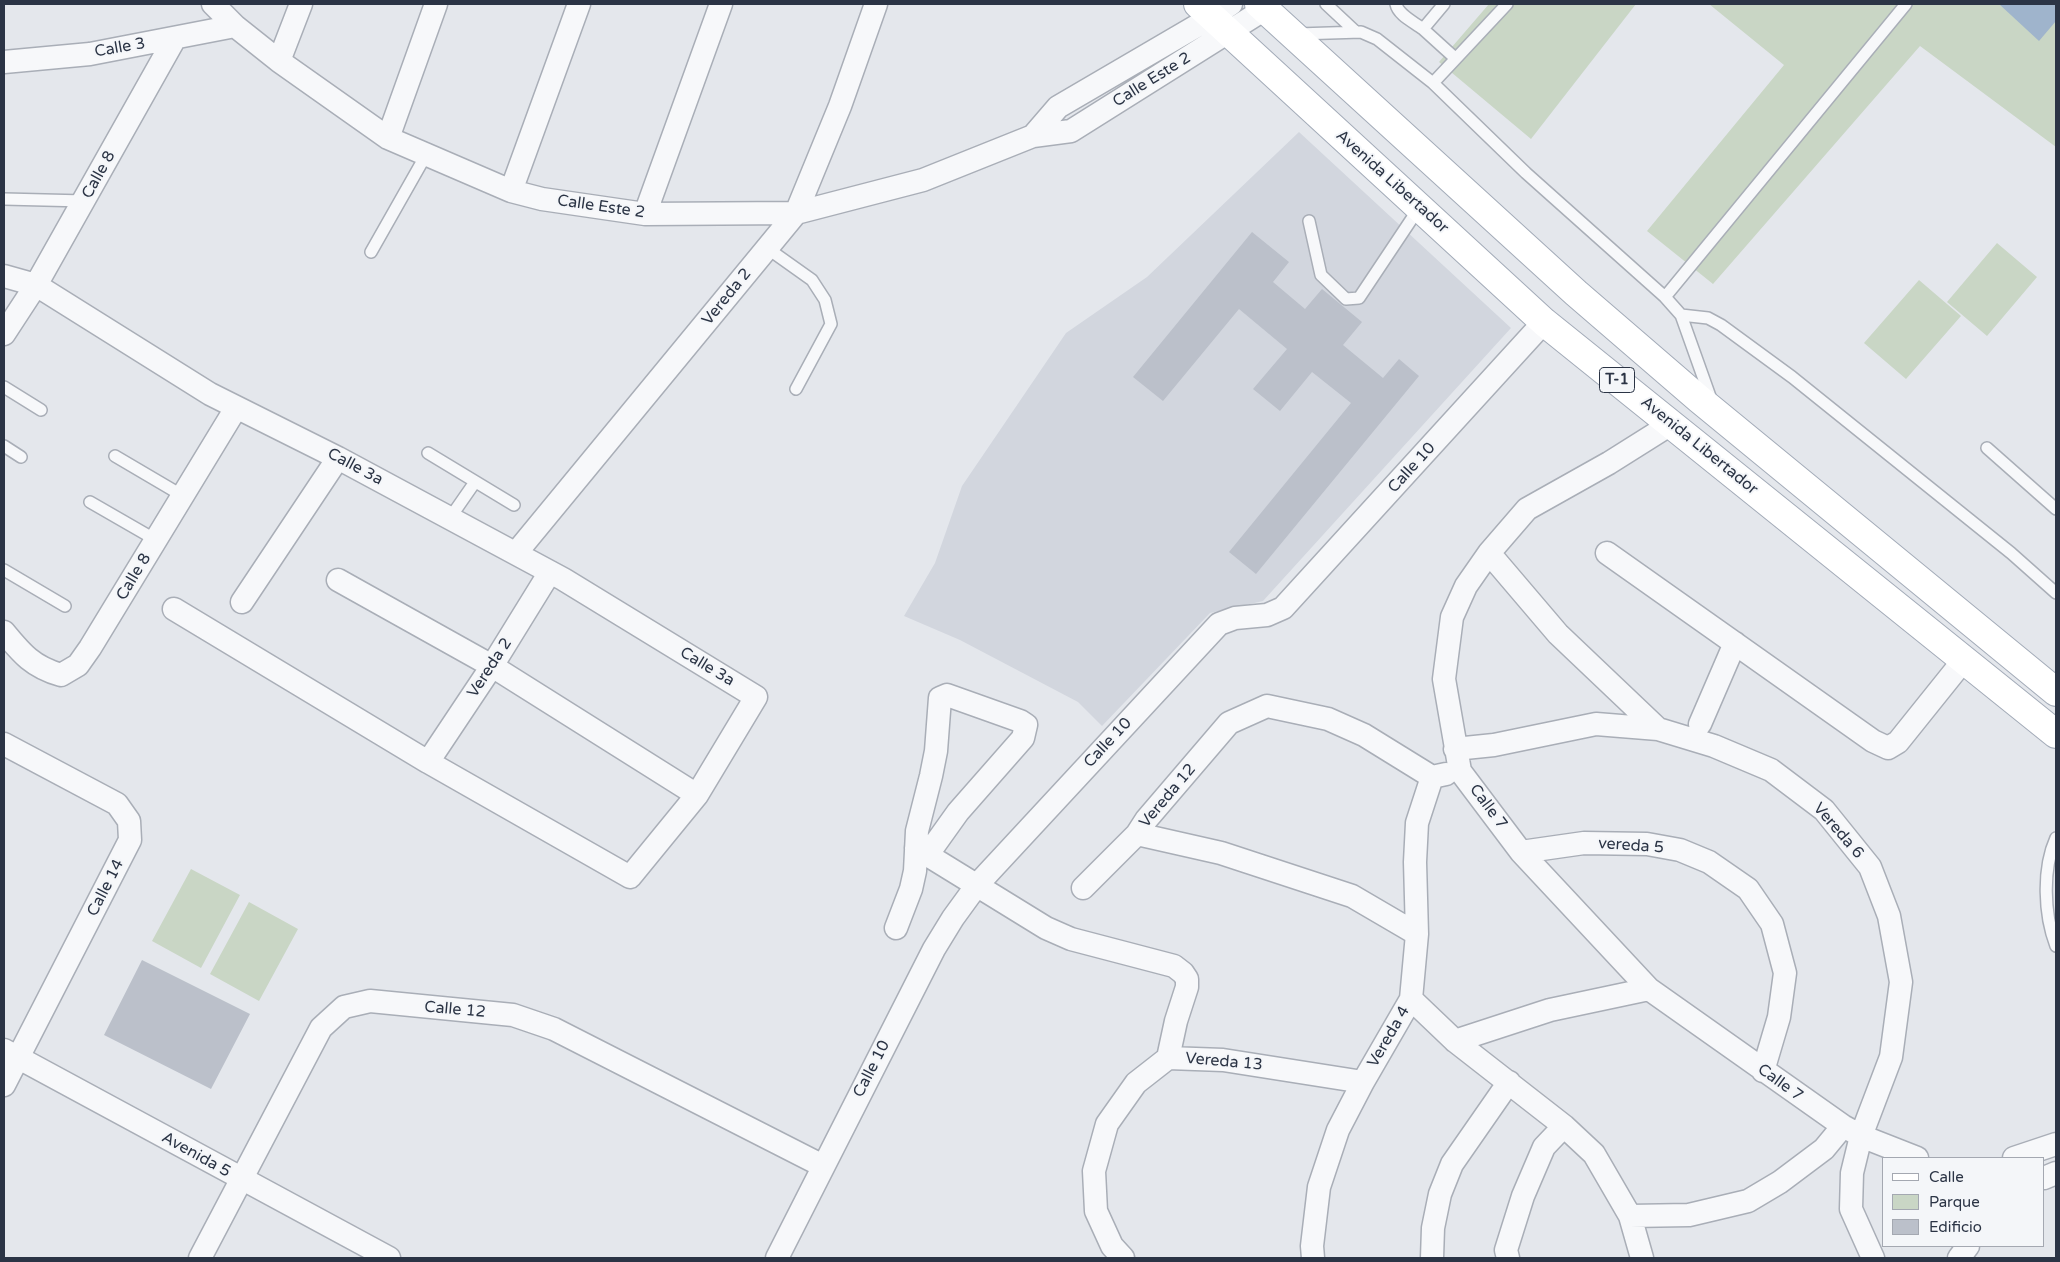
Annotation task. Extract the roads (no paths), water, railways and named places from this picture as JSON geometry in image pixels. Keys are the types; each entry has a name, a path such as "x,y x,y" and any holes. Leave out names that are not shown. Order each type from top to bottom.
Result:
{"main road":[{"name":"T-1","path":"1262,6 1576,293 1716,413 2056,692"},
{"name":"Avenida Libertador","path":"1217,14 1419,208 1544,322 2056,734"}],"street":[{"name":"Calle Este 2","path":"213,4 235,26 279,61 388,138 511,191 542,199 645,214 796,212 923,180 1034,136 1058,107 1217,14 1262,6"},
{"path":"279,61 301,4"},
{"path":"388,138 436,4"},
{"path":"511,191 579,4"},
{"path":"645,214 721,4"},
{"name":"Vereda 2","path":"516,553 796,212 840,106 876,4"},
{"name":"Calle 3","path":"4,62 90,54 235,26"},
{"name":"Calle 8","path":"4,334 36,285 85,201 175,38"},
{"name":"Calle 3a","path":"4,276 36,285 210,394 338,458 550,572 756,697 697,795 630,878 428,762 174,609"},
{"name":"Calle 10","path":"777,1258 934,949 953,918 977,885 1220,624 1235,618 1267,616 1283,608 1544,322"},
{"name":"Calle 8","path":"4,632 24,656 44,670 61,675 78,665 236,408"},
{"name":"Calle 7","path":"1671,424 1609,463 1528,509 1489,553 1466,586 1452,617 1444,680 1454,749 1460,771 1521,852 1649,989 1852,1131 1915,1157"},
{"path":"242,602 338,458"},
{"name":"Vereda 6","path":"1489,553 1558,634 1658,729 1714,746 1771,770 1824,810 1870,867 1889,916 1901,982 1891,1057 1852,1131 1851,1209 1873,1258"},
{"path":"1607,553 1873,741 1888,748 1898,742 1964,661"},
{"name":"Vereda 2","path":"428,762 492,666 550,572"},
{"path":"338,580 492,666 697,795"},
{"path":"1700,724 1735,643"},
{"path":"896,928 911,889 922,851 1018,746 1026,730 1026,725 1020,721 947,695 940,698 936,751 917,831 922,851 1046,928 1071,939 1174,966 1183,973 1187,979 1187,987 1176,1021 1168,1058"},
{"name":"Vereda 12","path":"1417,934 1352,896 1221,852 1137,834 1146,820 1229,723 1267,706 1328,719 1364,734 1432,777"},
{"path":"1454,749 1494,745 1596,724 1658,729"},
{"name":"Calle 14","path":"4,744 117,804 129,821 130,840 11,1054 4,1085"},
{"path":"1432,777 1460,771"},
{"name":"Vereda 4","path":"1313,1258 1312,1246 1320,1186 1338,1130 1410,999 1417,934 1414,862 1417,823 1432,777"},
{"path":"1083,888 1137,834"},
{"name":"vereda 5","path":"1521,852 1584,843 1647,844 1680,850 1709,862 1748,889 1772,924 1785,973 1779,1017 1763,1070"},
{"path":"1455,1041 1550,1010 1649,989"},
{"path":"1410,999 1455,1041 1564,1126 1594,1154 1630,1216 1642,1258"},
{"name":"Calle 12","path":"200,1258 321,1028 344,1007 370,1001 513,1015 554,1029 823,1166"},
{"name":"Avenida 5","path":"11,1054 389,1258"},
{"name":"Vereda 13","path":"1123,1258 1112,1246 1096,1211 1094,1171 1107,1124 1136,1084 1168,1058 1223,1060 1363,1082"},
{"path":"1432,1258 1433,1228 1440,1194 1452,1164 1509,1082"},
{"path":"1508,1258 1506,1250 1522,1196 1544,1147 1564,1126"},
{"path":"1630,1216 1689,1215 1748,1201 1780,1182 1852,1131"},
{"path":"2017,1157 2056,1144"},
{"path":"1959,1258 1967,1247"}],"lane":[{"path":"1326,4 1356,32"},
{"path":"1396,4 1402,13 1455,58"},
{"path":"1423,29 1444,4"},
{"path":"1433,83 1507,4"},
{"path":"1665,297 1906,4"},
{"path":"1292,34 1361,32 1377,39 1433,83 1526,174 1665,297 1681,316 1716,413"},
{"path":"371,252 426,155"},
{"path":"4,199 85,201"},
{"path":"1309,222 1321,275 1346,299 1359,298 1419,208"},
{"path":"767,248 812,280 825,300 831,324 796,389"},
{"path":"1681,316 1708,318 1721,325 1792,377 2011,553 2056,593"},
{"path":"4,387 41,410"},
{"path":"4,446 21,456"},
{"path":"1987,448 2056,509"},
{"path":"428,453 514,505"},
{"path":"115,456 183,496"},
{"path":"450,518 475,482"},
{"path":"90,502 156,540"},
{"path":"4,570 65,606"},
{"path":"2056,838 2050,851 2046,898 2052,935 2056,946"}],"water":[{"path":"1999,4 2056,4 2056,21 2039,41"}]}
